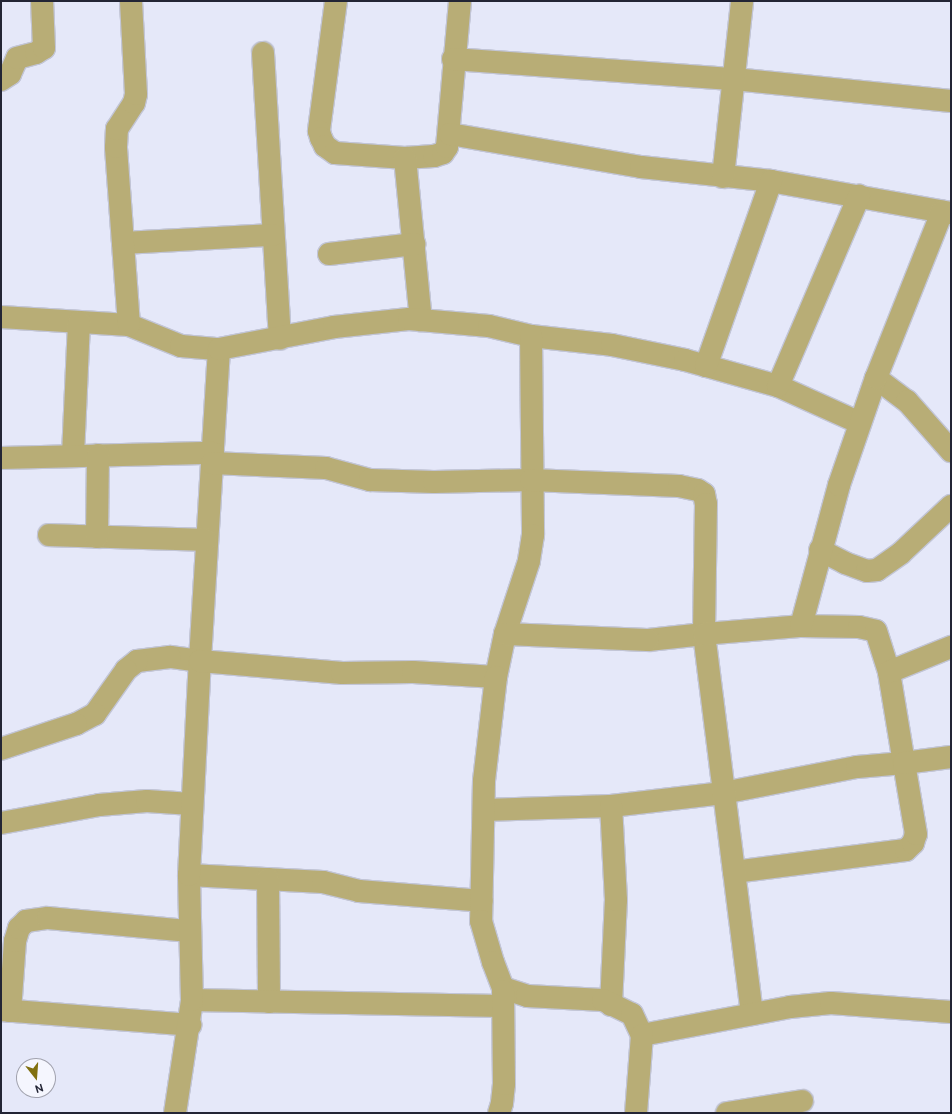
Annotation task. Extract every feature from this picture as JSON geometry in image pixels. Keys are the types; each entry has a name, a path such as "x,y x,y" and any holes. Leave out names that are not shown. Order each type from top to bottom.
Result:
{"street":[{"path":"1,80 10,74 17,58 36,53 44,48 42,1"},
{"path":"130,325 116,147 117,129 134,103 136,94 131,1"},
{"path":"336,1 319,131 321,138 325,146 335,153 405,158 443,153 450,134 453,59 460,1"},
{"path":"723,177 742,1"},
{"path":"263,53 280,338"},
{"path":"453,59 734,79 951,101"},
{"path":"450,134 641,167 771,181 860,196 946,213 876,378 838,485 801,626"},
{"path":"405,158 421,320"},
{"path":"706,366 771,181"},
{"path":"778,386 860,196"},
{"path":"123,243 274,235"},
{"path":"329,254 414,244"},
{"path":"1,317 130,325 181,346 219,349 334,327 421,320 488,326 531,336 612,345 706,366 778,386 860,423"},
{"path":"73,455 79,322"},
{"path":"499,1113 502,1103 504,1084 503,997 481,921 484,810 489,721 496,677 505,634 529,561 533,535 531,480 531,336"},
{"path":"175,1113 190,1025 192,1000 189,931 191,804 206,540 219,349"},
{"path":"876,378 907,401 951,451"},
{"path":"1,458 73,455 212,458 326,468 370,480 434,482 531,480 679,486 698,490 704,494 706,504 704,634 752,1014"},
{"path":"97,537 98,455"},
{"path":"820,550 845,563 867,571 877,570 948,517"},
{"path":"49,535 206,540"},
{"path":"505,634 648,640 801,626 859,627 876,631 889,672 916,834 913,843 906,850 734,872"},
{"path":"889,672 951,647"},
{"path":"1,749 76,724 95,714 126,670 137,661 170,657 200,661 342,672 413,672 496,677"},
{"path":"484,810 611,806 723,793 857,768 951,757"},
{"path":"1,823 99,805 147,801 191,804"},
{"path":"611,806 616,900 611,1004"},
{"path":"189,875 324,882 359,891 482,901"},
{"path":"268,879 269,1002"},
{"path":"189,931 48,918 26,921 19,928 15,941 6,1011 190,1025"},
{"path":"192,1000 269,1002 527,996 603,1000 632,1014 642,1035 636,1113"},
{"path":"642,1035 752,1014 831,1003 951,1012"},
{"path":"727,1113 802,1101"}]}
